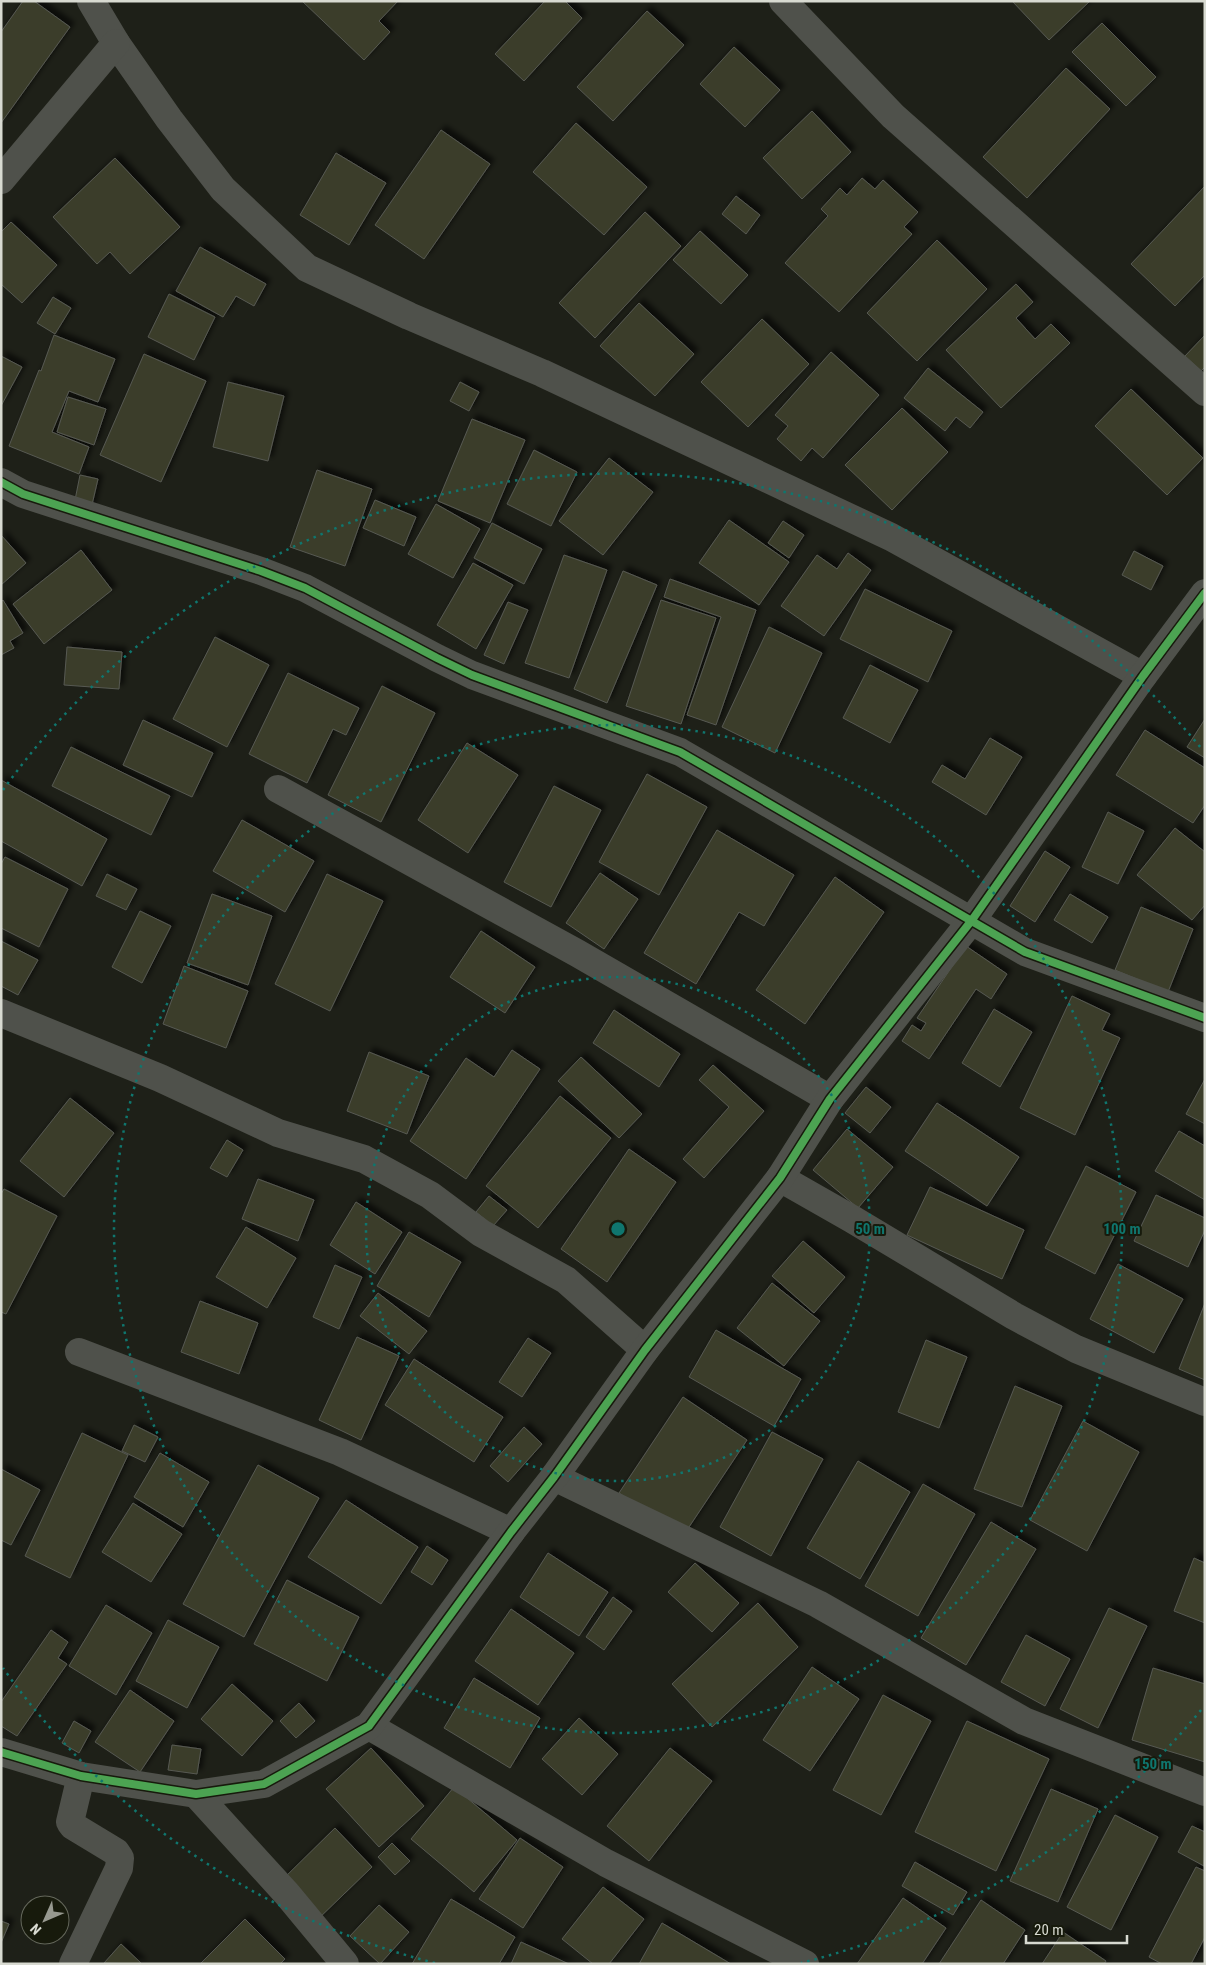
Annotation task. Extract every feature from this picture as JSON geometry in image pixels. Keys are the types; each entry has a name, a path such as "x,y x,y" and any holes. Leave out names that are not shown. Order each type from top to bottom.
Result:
{"street":[{"path":"91,1 116,43 223,189 307,268 409,316 551,378 891,537 1143,676"},
{"path":"783,1 893,116 1205,392"},
{"path":"1,180 116,43"},
{"path":"1,482 23,494 305,588 472,675 680,752 1025,952 1205,1018"},
{"path":"1,1752 81,1776 196,1794 264,1784 369,1726 511,1532 554,1477 645,1350 780,1178 830,1099 972,920 1143,676 1205,593"},
{"path":"278,789 577,953 830,1099"},
{"path":"1,1013 160,1078 278,1133 364,1159 430,1195 481,1233 566,1280 645,1350"},
{"path":"780,1178 1014,1316 1076,1349 1205,1402"},
{"path":"79,1352 340,1452 511,1532"},
{"path":"554,1477 818,1604 1024,1720 1205,1792"},
{"path":"369,1726 606,1863 805,1964"},
{"path":"73,1964 119,1868 120,1858 116,1852 70,1822 81,1776"},
{"path":"196,1794 287,1894 345,1964"}],"building":[{"path":"23,1 34,1 70,27 1,123 1,32"},
{"path":"302,1 398,1 379,21 390,32 364,60"},
{"path":"545,1 565,1 582,18 524,81 495,54"},
{"path":"1012,1 1090,1 1049,40"},
{"path":"647,11 684,45 613,121 577,87"},
{"path":"1102,23 1156,77 1126,106 1072,52"},
{"path":"734,47 780,90 745,127 700,84"},
{"path":"1066,68 1110,109 1027,198 983,157"},
{"path":"812,111 851,152 802,199 763,158"},
{"path":"576,123 647,187 604,235 533,172"},
{"path":"441,130 490,164 424,259 375,225"},
{"path":"336,153 386,183 349,245 300,215"},
{"path":"115,158 180,227 130,274 110,252 97,264 53,217"},
{"path":"862,178 875,189 883,180 918,212 904,227 912,234 839,312 785,263 828,216 821,209 840,188 847,195"},
{"path":"1205,186 1205,275 1175,306 1131,264"},
{"path":"736,196 760,215 746,234 722,214"},
{"path":"645,212 681,246 595,338 559,303"},
{"path":"11,222 57,265 22,303 1,284 1,232"},
{"path":"700,231 748,275 721,304 673,260"},
{"path":"937,240 987,289 917,361 867,313"},
{"path":"200,247 266,284 254,306 236,296 223,317 176,291"},
{"path":"1016,284 1033,302 1016,318 1035,339 1051,324 1070,343 1001,408 946,350"},
{"path":"169,294 215,317 194,360 148,337"},
{"path":"53,297 71,308 55,334 37,323"},
{"path":"639,303 694,354 655,396 600,346"},
{"path":"762,319 809,364 748,427 701,382"},
{"path":"54,335 115,359 98,402 69,391 52,432 89,447 79,474 9,446"},
{"path":"1205,335 1205,367 1201,371 1185,356"},
{"path":"831,352 879,395 823,458 812,448 801,461 777,439 788,426 775,415"},
{"path":"144,354 206,381 161,482 100,455"},
{"path":"1,356 22,367 1,406"},
{"path":"928,368 983,412 970,428 956,417 945,431 904,398"},
{"path":"228,382 284,396 268,461 213,447"},
{"path":"460,382 479,392 469,411 450,401"},
{"path":"1131,389 1203,458 1167,495 1095,426"},
{"path":"68,397 106,409 94,445 57,432"},
{"path":"902,408 948,452 892,510 845,465"},
{"path":"472,419 525,440 490,523 438,501"},
{"path":"534,450 577,472 551,526 507,504"},
{"path":"609,458 653,492 603,555 559,521"},
{"path":"317,470 372,489 345,566 290,547"},
{"path":"80,475 98,479 91,509 74,505"},
{"path":"375,500 416,517 404,546 363,528"},
{"path":"436,504 480,529 453,578 408,554"},
{"path":"729,520 789,562 759,605 699,563"},
{"path":"783,521 804,535 789,558 768,543"},
{"path":"492,523 542,549 524,584 474,558"},
{"path":"1,535 26,563 1,585"},
{"path":"81,550 112,590 44,644 13,604"},
{"path":"1134,551 1163,566 1151,590 1122,575"},
{"path":"848,553 871,570 824,636 781,606 817,555 837,569"},
{"path":"564,555 607,570 569,678 525,663"},
{"path":"473,563 513,585 476,649 437,625"},
{"path":"623,571 657,585 607,703 574,689"},
{"path":"670,579 756,610 716,725 687,715 721,617 664,597"},
{"path":"865,589 952,631 928,682 840,639"},
{"path":"3,600 23,633 10,641 14,648 1,655 1,602"},
{"path":"661,600 716,618 681,724 626,706"},
{"path":"508,602 528,610 504,664 484,655"},
{"path":"769,627 822,653 775,753 722,727"},
{"path":"215,637 269,665 227,747 173,719"},
{"path":"67,647 122,652 119,689 64,685"},
{"path":"870,665 918,690 890,743 843,718"},
{"path":"288,673 359,708 346,735 333,729 307,783 249,754"},
{"path":"382,686 435,713 381,822 328,795"},
{"path":"1205,719 1205,758 1187,747"},
{"path":"143,720 213,753 192,797 123,765"},
{"path":"1145,730 1205,768 1205,805 1193,823 1116,775"},
{"path":"990,738 1022,757 986,815 932,782 942,765 965,779"},
{"path":"467,743 518,775 468,853 418,820"},
{"path":"71,747 170,796 151,835 52,786"},
{"path":"647,774 707,807 659,895 599,862"},
{"path":"1,780 107,839 82,886 1,841"},
{"path":"554,786 601,810 551,907 504,882"},
{"path":"1108,812 1144,831 1118,884 1082,867"},
{"path":"242,820 314,861 285,912 213,871"},
{"path":"1175,828 1205,852 1205,905 1192,920 1137,875"},
{"path":"717,830 794,875 764,926 739,912 696,984 644,953"},
{"path":"1045,851 1070,867 1035,922 1010,906"},
{"path":"5,857 68,889 39,947 1,928 1,864"},
{"path":"600,873 638,899 604,949 566,923"},
{"path":"107,874 137,889 126,910 96,896"},
{"path":"327,874 383,901 330,1011 275,984"},
{"path":"835,877 884,912 805,1024 756,990"},
{"path":"212,894 272,916 248,985 187,963"},
{"path":"1070,894 1108,917 1092,943 1054,920"},
{"path":"1141,907 1193,929 1168,992 1115,970"},
{"path":"140,911 171,926 142,983 112,967"},
{"path":"481,931 535,967 505,1013 450,977"},
{"path":"1,941 38,960 18,995 1,986"},
{"path":"966,946 1007,974 991,999 976,989 929,1059 902,1041 912,1025 921,1031 926,1023 917,1018"},
{"path":"184,966 248,991 226,1048 163,1024"},
{"path":"1072,996 1110,1014 1102,1030 1120,1038 1075,1135 1020,1108"},
{"path":"994,1009 1032,1032 1000,1087 962,1063"},
{"path":"614,1010 680,1054 659,1087 593,1043"},
{"path":"512,1050 540,1069 466,1179 410,1141 466,1058 494,1077"},
{"path":"369,1052 429,1076 407,1134 347,1111"},
{"path":"581,1057 642,1114 619,1138 558,1081"},
{"path":"713,1065 764,1111 704,1178 683,1159 729,1107 699,1080"},
{"path":"1205,1079 1205,1124 1186,1114"},
{"path":"866,1087 891,1107 870,1133 845,1113"},
{"path":"560,1096 611,1138 538,1228 486,1186"},
{"path":"70,1098 114,1133 64,1197 20,1161"},
{"path":"937,1103 1019,1157 987,1206 905,1151"},
{"path":"847,1129 893,1167 858,1208 813,1170"},
{"path":"1179,1131 1205,1146 1205,1200 1155,1171"},
{"path":"227,1140 243,1150 227,1177 210,1168"},
{"path":"629,1149 676,1182 607,1282 561,1249"},
{"path":"1086,1166 1136,1192 1095,1274 1045,1248"},
{"path":"258,1179 314,1200 298,1241 242,1219"},
{"path":"930,1187 1024,1230 1002,1279 907,1235"},
{"path":"4,1189 57,1216 6,1314 1,1312 1,1194"},
{"path":"1156,1195 1205,1218 1205,1230 1188,1267 1134,1241"},
{"path":"489,1196 507,1210 493,1226 476,1212"},
{"path":"356,1202 402,1232 375,1274 330,1245"},
{"path":"246,1227 296,1258 267,1308 216,1277"},
{"path":"409,1232 461,1262 429,1317 377,1286"},
{"path":"803,1241 845,1277 814,1313 772,1276"},
{"path":"1118,1264 1183,1299 1154,1353 1090,1319"},
{"path":"335,1265 362,1277 339,1329 313,1317"},
{"path":"772,1283 820,1321 784,1366 737,1328"},
{"path":"378,1293 427,1331 409,1354 360,1316"},
{"path":"200,1301 258,1323 239,1374 181,1352"},
{"path":"1205,1303 1205,1380 1179,1369"},
{"path":"716,1330 801,1379 774,1426 689,1377"},
{"path":"357,1337 399,1356 361,1440 319,1420"},
{"path":"528,1338 551,1353 522,1397 499,1382"},
{"path":"926,1340 967,1357 939,1428 898,1412"},
{"path":"414,1359 503,1417 474,1462 385,1405"},
{"path":"1015,1386 1062,1406 1022,1507 974,1489"},
{"path":"683,1397 747,1440 683,1536 619,1493"},
{"path":"1083,1421 1139,1452 1087,1551 1030,1520"},
{"path":"134,1425 158,1437 145,1462 122,1451"},
{"path":"524,1427 542,1444 508,1482 490,1466"},
{"path":"772,1432 823,1459 771,1556 720,1527"},
{"path":"82,1433 128,1455 70,1578 25,1556"},
{"path":"160,1453 209,1482 183,1527 134,1497"},
{"path":"858,1461 910,1492 860,1579 807,1548"},
{"path":"258,1465 319,1498 244,1637 183,1604"},
{"path":"1,1469 40,1490 11,1545 1,1540"},
{"path":"923,1484 975,1514 918,1616 865,1586"},
{"path":"346,1500 418,1547 381,1604 308,1557"},
{"path":"133,1503 182,1534 151,1582 102,1552"},
{"path":"991,1522 1036,1549 966,1665 921,1638"},
{"path":"427,1546 448,1560 432,1585 411,1572"},
{"path":"548,1553 608,1592 579,1636 520,1597"},
{"path":"1194,1558 1205,1563 1205,1623 1174,1611"},
{"path":"695,1563 739,1603 712,1632 668,1592"},
{"path":"287,1580 359,1617 327,1681 254,1644"},
{"path":"613,1597 632,1611 604,1650 586,1637"},
{"path":"758,1603 798,1647 712,1727 672,1684"},
{"path":"106,1605 152,1633 116,1695 69,1666"},
{"path":"1109,1608 1147,1626 1098,1728 1060,1709"},
{"path":"511,1609 574,1653 538,1705 475,1661"},
{"path":"168,1620 219,1647 187,1708 136,1681"},
{"path":"51,1630 68,1642 58,1658 67,1664 17,1736 1,1726 1,1702"},
{"path":"1026,1635 1070,1659 1045,1706 1001,1682"},
{"path":"812,1667 859,1699 810,1771 763,1740"},
{"path":"1153,1668 1205,1684 1205,1762 1132,1740"},
{"path":"474,1678 540,1718 510,1768 444,1728"},
{"path":"232,1684 273,1721 242,1756 201,1719"},
{"path":"130,1690 174,1721 140,1772 95,1742"},
{"path":"883,1695 931,1721 881,1815 833,1790"},
{"path":"299,1703 315,1721 296,1738 280,1721"},
{"path":"579,1718 618,1754 582,1795 542,1759"},
{"path":"74,1721 91,1731 79,1753 62,1743"},
{"path":"967,1721 1049,1759 996,1871 915,1832"},
{"path":"172,1745 201,1749 197,1774 168,1770"},
{"path":"371,1748 424,1806 379,1847 326,1789"},
{"path":"670,1748 712,1781 649,1861 607,1826"},
{"path":"454,1787 517,1840 474,1892 411,1839"},
{"path":"1051,1789 1098,1809 1058,1902 1010,1881"},
{"path":"1115,1815 1158,1837 1111,1930 1067,1907"},
{"path":"1192,1826 1205,1832 1204,1866 1178,1852"},
{"path":"335,1828 372,1867 316,1921 279,1883"},
{"path":"520,1838 563,1867 523,1928 479,1899"},
{"path":"392,1843 410,1861 395,1875 378,1857"},
{"path":"915,1862 967,1892 953,1915 902,1886"},
{"path":"1196,1867 1205,1871 1205,1937 1191,1964 1162,1964 1149,1957"},
{"path":"603,1887 644,1919 609,1964 593,1964 562,1939"},
{"path":"903,1898 946,1928 922,1964 857,1964"},
{"path":"451,1899 515,1937 499,1964 412,1964"},
{"path":"981,1900 1025,1930 1003,1964 939,1964"},
{"path":"379,1905 409,1932 380,1964 350,1936"},
{"path":"245,1919 285,1959 280,1964 200,1964"},
{"path":"1,1921 9,1924 1,1943"},
{"path":"662,1923 731,1964 639,1964"},
{"path":"1063,1932 1106,1961 1104,1964 1042,1964"},
{"path":"521,1942 569,1964 511,1964"},
{"path":"121,1944 142,1964 104,1963"}],"cycle path":[{"path":"1,482 23,494 261,571 305,588 472,675 680,752 1025,952 1205,1018"},
{"path":"1,1752 81,1776 196,1794 264,1784 369,1726 511,1532 554,1477 645,1350 780,1178 830,1099 972,920 1143,676 1205,593"}]}
